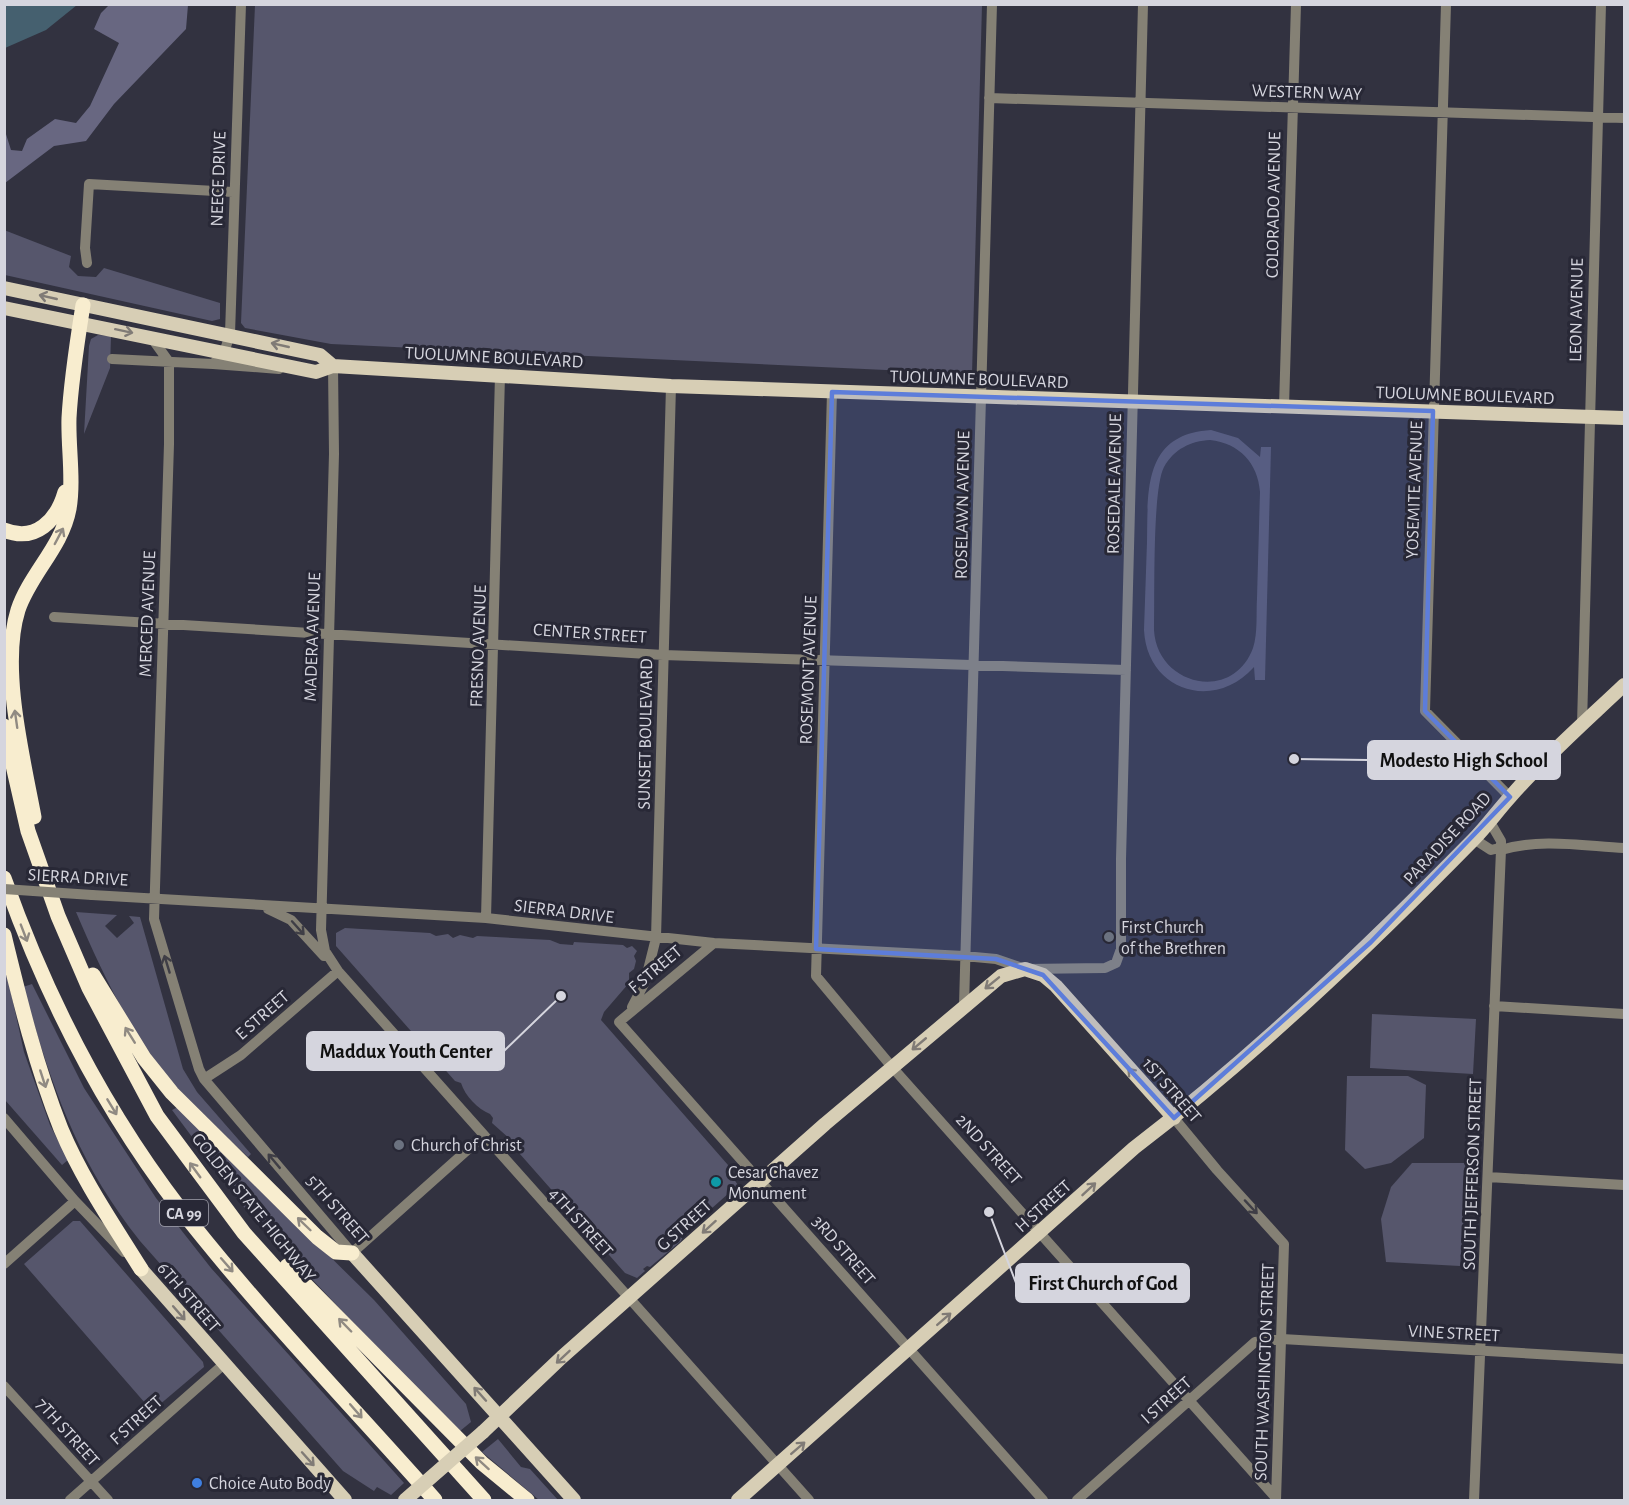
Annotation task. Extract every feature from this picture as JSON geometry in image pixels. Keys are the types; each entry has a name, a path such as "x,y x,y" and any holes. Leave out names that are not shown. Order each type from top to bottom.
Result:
{"highway":[{"path":"45,880 20,745 14,702 12,647 18,610 66,521 69,505 72,379 83,305"},
{"path":"4,530 24,534 46,526 62,503 69,477"},
{"name":"GOLDEN STATE HIGHWAY","path":"4,726 28,831 58,916 94,996 157,1116 244,1233 484,1500"},
{"name":"CA 99","path":"4,878 24,934 76,1047 157,1176 224,1262 435,1500"},
{"path":"58,916 144,1058 172,1093 318,1237 336,1252 352,1253"},
{"path":"4,935 26,1023 62,1130 99,1202 141,1269"},
{"path":"244,1233 281,1260 482,1464 527,1500"}],"main road":[{"name":"TUOLUMNE BOULEVARD","path":"4,288 230,334 320,355 333,366"},
{"name":"TUOLUMNE BOULEVARD","path":"4,308 316,372 333,366 671,386 1624,418"},
{"name":"PARADISE ROAD","path":"1293,1014 1371,942 1474,839 1510,797 1624,685"},
{"name":"G STREET","path":"405,1500 500,1417 628,1299 892,1067 1001,976 1025,969"},
{"name":"1ST STREET","path":"1025,969 1043,975 1056,986 1174,1118"},
{"name":"H STREET","path":"738,1500 1127,1155 1174,1118 1293,1014"},
{"name":"5TH STREET","path":"352,1253 574,1500"},
{"name":"6TH STREET","path":"141,1269 345,1500"}],"street":[{"name":"NEECE DRIVE","path":"224,353 230,334 241,4"},
{"name":"ROSELAWN AVENUE","path":"964,1006 992,4"},
{"name":"ROSEDALE AVENUE","path":"1116,963 1121,949 1143,4"},
{"name":"COLORADO AVENUE","path":"1284,407 1296,4"},
{"name":"YOSEMITE AVENUE","path":"1446,4 1425,711 1510,797"},
{"name":"LEON AVENUE","path":"1582,724 1601,4"},
{"name":"WESTERN WAY","path":"989,98 1624,118"},
{"path":"87,263 85,248 89,184 233,192"},
{"path":"151,337 169,362"},
{"path":"213,364 224,353"},
{"name":"TUOLUMNE BOULEVARD","path":"112,359 303,370"},
{"name":"MERCED AVENUE","path":"155,898 169,362"},
{"name":"MADERA AVENUE","path":"322,909 334,454 333,366"},
{"name":"FRESNO AVENUE","path":"486,918 500,375"},
{"name":"SUNSET BOULEVARD","path":"656,938 671,386"},
{"name":"ROSEMONT AVENUE","path":"816,949 832,392"},
{"name":"CENTER STREET","path":"54,617 663,655 1126,670"},
{"name":"SOUTH JEFFERSON STREET","path":"1474,1500 1500,849 1500,841 1490,822"},
{"path":"1474,839 1491,850 1517,845 1556,844 1624,848"},
{"name":"SIERRA DRIVE","path":"4,889 486,918 714,943 996,959 1025,969 1105,968 1116,963"},
{"name":"5TH STREET","path":"155,898 154,919 194,1056 204,1079 352,1253"},
{"name":"4TH STREET","path":"256,905 291,920 334,966 809,1500"},
{"name":"4TH STREET","path":"322,909 321,940 334,966"},
{"path":"629,1013 643,987 656,938"},
{"name":"F STREET","path":"619,1022 714,943"},
{"name":"2ND STREET","path":"816,949 816,976 892,1067 1276,1499"},
{"name":"E STREET","path":"204,1079 241,1055 334,966"},
{"path":"1494,1006 1624,1014"},
{"name":"3RD STREET","path":"619,1022 1043,1500"},
{"name":"6TH STREET","path":"4,1118 75,1201 141,1269"},
{"name":"1ST STREET","path":"1174,1118 1217,1170 1284,1244"},
{"path":"352,1253 483,1136"},
{"path":"1488,1176 1624,1185"},
{"path":"4,1264 75,1201"},
{"name":"SOUTH WASHINGTON STREET","path":"1276,1499 1284,1244"},
{"name":"VINE STREET","path":"1282,1339 1624,1359"},
{"name":"I STREET","path":"1077,1500 1255,1342 1282,1339"},
{"name":"F STREET","path":"70,1500 224,1364"},
{"name":"7TH STREET","path":"4,1386 108,1500"}],"highlighted area":[{"path":"832,392 1433,411 1425,711 1510,797 1371,942 1174,1118 1043,975 996,959 816,949"}],"shaded area":[{"path":"110,4 188,5 186,29 114,104 86,141 54,146 5,183 5,131 11,150 22,151 27,139 55,119 76,123 90,106 119,43 94,29 101,13"},
{"path":"4,5 77,5 46,30 5,48"},
{"path":"255,5 982,5 972,374 331,344 245,328 241,323"},
{"path":"4,230 71,256 69,267 78,276 96,277 104,268 220,303 220,319 212,321 5,275"},
{"path":"98,335 111,336 110,368 84,434 89,346 91,339"},
{"path":"1211,430 1238,438 1260,457 1261,447 1271,447 1265,680 1255,680 1254,667 1238,681 1220,689 1202,691 1185,688 1170,680 1157,668 1148,651 1144,630 1150,485 1154,468 1161,454 1172,442 1189,434","holes":["1210,440 1230,445 1245,456 1255,472 1260,492 1256,636 1253,648 1243,665 1230,676 1214,681 1197,681 1181,675 1168,664 1158,649 1154,630 1158,498 1164,467 1173,455 1196,442"]},
{"path":"76,912 117,915 105,926 117,938 134,923 129,916 140,917 183,1069 197,1092 251,1154 248,1157 184,1095 150,1054 110,985"},
{"path":"345,928 430,933 436,936 448,934 453,938 460,935 473,938 477,936 550,940 573,945 574,942 623,945 627,948 632,946 637,951 634,956 636,961 634,969 629,973 629,983 604,1012 601,1020 728,1165 728,1171 738,1185 684,1233 681,1241 650,1267 643,1269 645,1271 637,1278 625,1273 512,1145 510,1139 492,1123 493,1118 490,1114 473,1102 461,1083 455,1081 336,946 336,933"},
{"path":"4,961 24,1052 50,1125 68,1160 62,1165 5,1100"},
{"path":"32,984 84,1088 156,1198 211,1268 404,1483 391,1495 377,1487 374,1491 343,1471 140,1241 118,1211 82,1151 56,1089 23,987"},
{"path":"1372,1014 1476,1019 1473,1074 1370,1068"},
{"path":"1347,1076 1408,1076 1426,1085 1424,1138 1391,1163 1365,1169 1345,1150"},
{"path":"178,1107 374,1300 466,1404 471,1422 460,1431 361,1331 244,1207 172,1110"},
{"path":"1412,1163 1468,1163 1460,1266 1386,1262 1381,1219 1391,1187"},
{"path":"73,1221 80,1221 203,1362 204,1367 152,1411 24,1264"},
{"path":"498,1439 521,1467 530,1469 558,1500 539,1500 482,1452"}],"place":[{"name":"Modesto High School","path":"1294,759"},
{"name":"First Church of the Brethren","path":"1109,937"},
{"name":"Maddux Youth Center","path":"561,996"},
{"name":"Church of Christ","path":"399,1145"},
{"name":"Cesar Chavez Monument","path":"716,1182"},
{"name":"First Church of God","path":"989,1212"},
{"name":"Choice Auto Body","path":"197,1483"}]}
